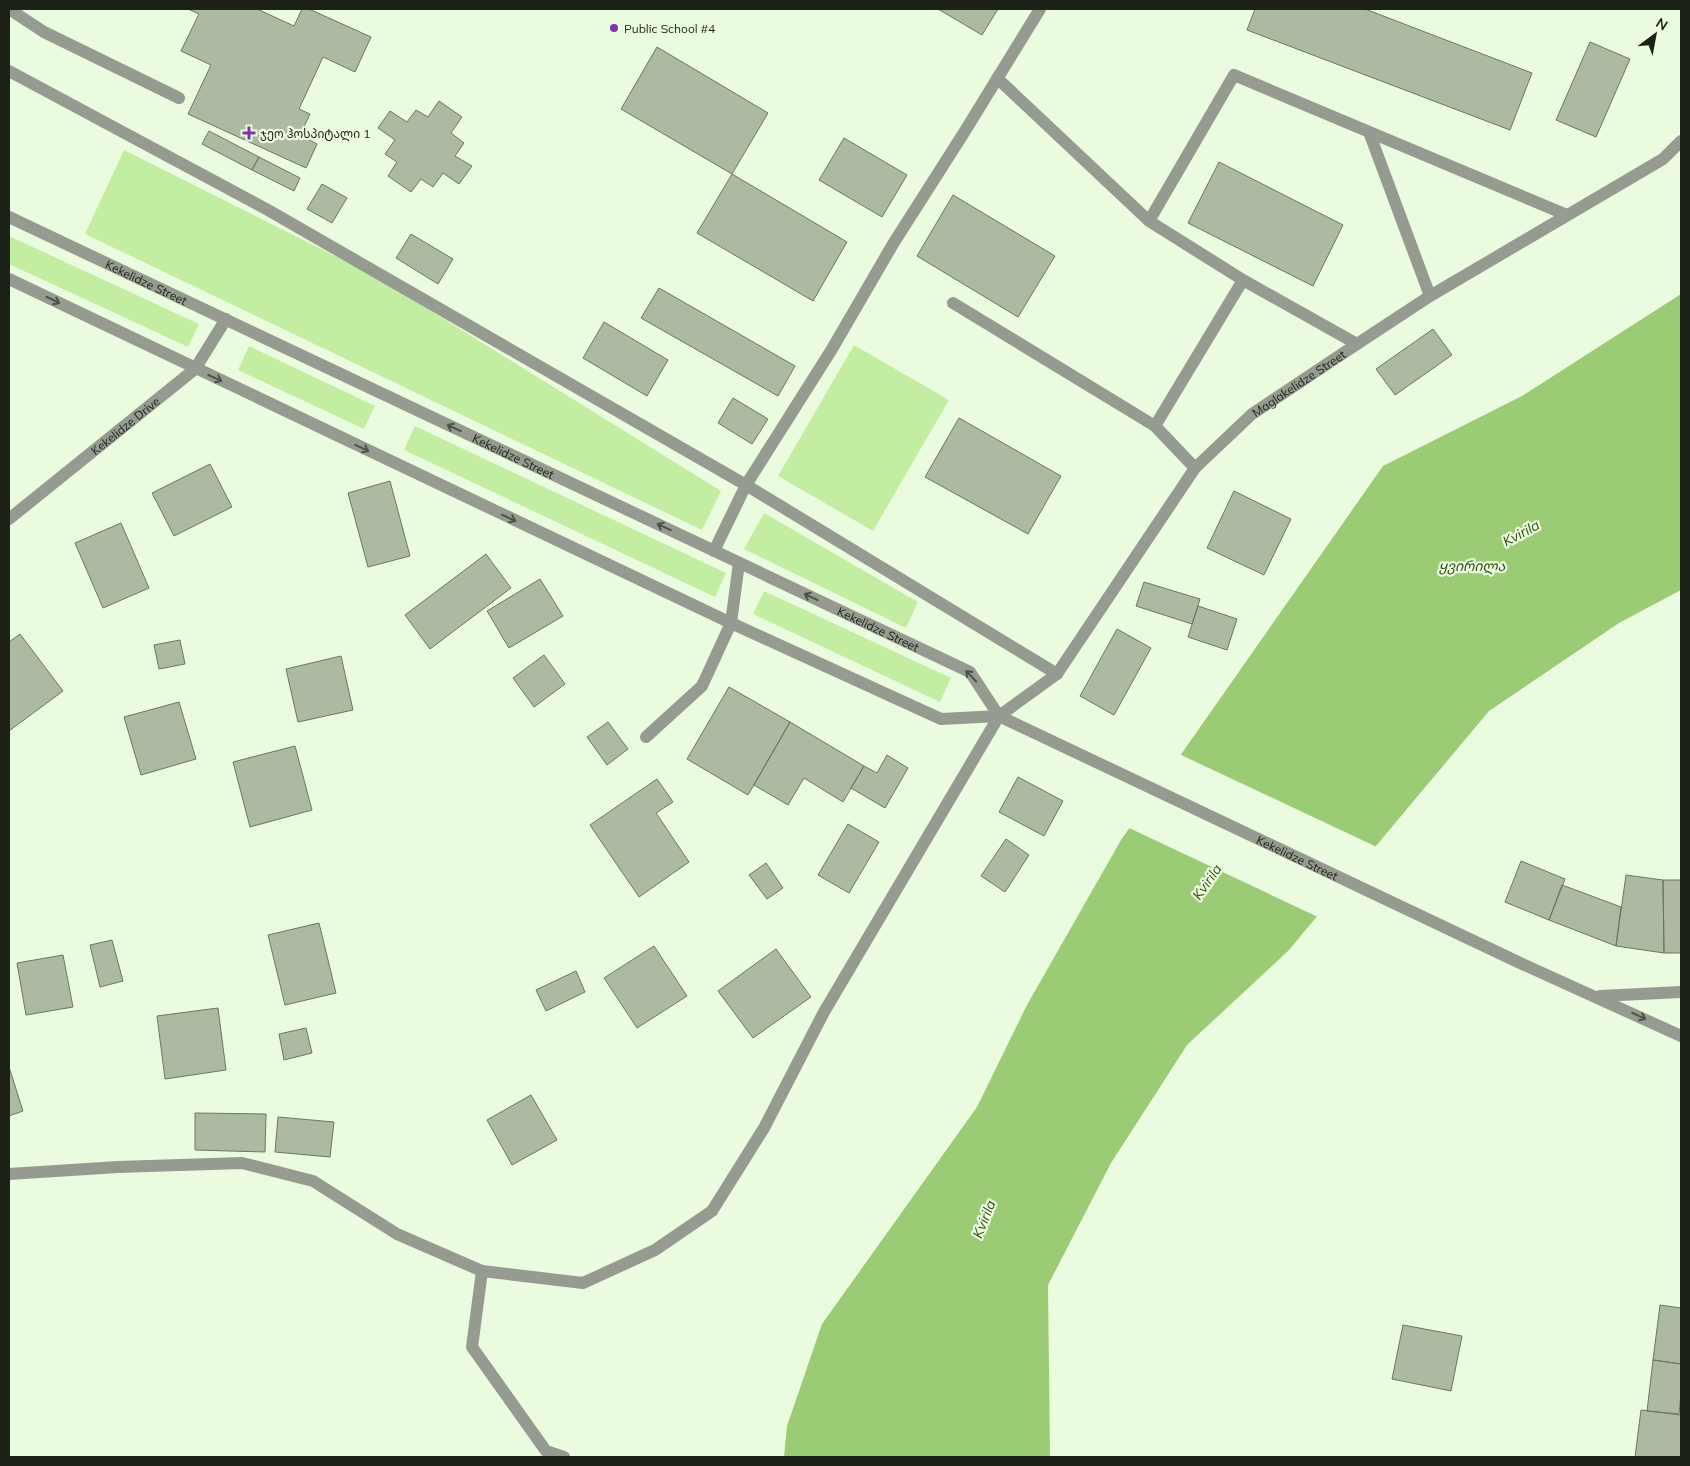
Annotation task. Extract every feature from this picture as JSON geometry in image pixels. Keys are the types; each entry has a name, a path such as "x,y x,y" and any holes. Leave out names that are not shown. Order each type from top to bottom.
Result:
{"street":[{"path":"9,9 44,32 179,98"},
{"path":"714,551 746,485 832,350 893,244 1040,9"},
{"path":"9,71 268,210 746,485 1057,674"},
{"path":"1149,221 1234,75 1567,215"},
{"path":"997,78 1149,221 1243,280 1357,344"},
{"path":"1370,132 1430,296"},
{"name":"Maglakelidze Street","path":"999,716 1057,674 1195,468 1252,414 1430,296 1662,159 1681,141"},
{"name":"Kekelidze Street","path":"9,217 970,672 999,716"},
{"name":"Kekelidze Street","path":"9,279 731,623 941,719 999,716 1518,962 1597,996 1681,1036"},
{"path":"1155,426 1243,280"},
{"path":"953,302 1155,426 1195,468"},
{"name":"Kekelidze Drive","path":"9,519 195,369 226,320"},
{"path":"646,737 702,686 731,623 738,563"},
{"path":"9,1174 118,1167 242,1163 313,1182 397,1234 482,1271 583,1283 655,1250 712,1211 764,1128 824,1012 999,716"},
{"name":"Kekelidze Street","path":"1597,996 1681,992"},
{"path":"482,1271 472,1348 546,1451 564,1457"}],"shaded area":[{"path":"124,150 373,275 721,491 702,530 85,234"},
{"path":"9,236 199,324 188,347 9,264"},
{"path":"854,345 949,400 873,531 778,476"},
{"path":"249,346 375,406 364,429 238,370"},
{"path":"415,426 726,573 715,597 404,450"},
{"path":"764,513 918,602 906,628 744,549"},
{"path":"764,591 951,678 940,702 753,614"}],"water":[{"name":"ყვირილა","path":"1681,294 1681,590 1619,623 1489,711 1288,951 1187,1045 1111,1163 1048,1285 1050,1457 784,1457 787,1426 822,1324 977,1107 1027,1005 1121,840 1383,466 1522,396"}],"pier":[{"path":"1179,754 1379,848 1320,918 1127,827"}],"building":[{"path":"188,9 257,9 294,26 302,9 309,9 371,37 355,72 323,57 299,109 310,114 300,135 317,144 306,168 188,114 211,65 181,51 199,14"},
{"path":"938,9 998,9 982,35"},
{"path":"1255,9 1365,9 1532,73 1510,130 1247,30"},
{"path":"1590,42 1630,59 1596,137 1556,120"},
{"path":"657,47 768,113 732,174 621,109"},
{"path":"439,101 462,117 451,133 464,143 455,156 472,166 459,184 443,173 433,187 421,179 411,192 388,176 397,162 385,154 395,140 378,128 390,111 407,122 416,110 428,117"},
{"path":"209,131 259,157 252,170 202,144"},
{"path":"844,138 907,175 882,217 819,180"},
{"path":"259,157 300,178 294,191 252,170"},
{"path":"1219,162 1343,225 1313,286 1188,223"},
{"path":"732,174 847,242 813,301 697,233"},
{"path":"322,184 347,198 332,223 307,209"},
{"path":"953,195 1055,256 1018,317 917,256"},
{"path":"411,234 453,259 438,284 396,258"},
{"path":"659,288 795,366 778,396 641,318"},
{"path":"604,322 668,360 647,396 583,358"},
{"path":"1433,329 1452,355 1395,395 1376,369"},
{"path":"733,398 768,419 752,444 718,423"},
{"path":"959,418 1061,476 1028,534 925,477"},
{"path":"210,464 232,507 174,536 152,493"},
{"path":"390,481 410,556 368,567 348,493"},
{"path":"1234,491 1291,519 1264,575 1207,548"},
{"path":"121,523 149,588 103,608 75,543"},
{"path":"486,554 511,588 430,649 405,615"},
{"path":"540,579 563,616 509,648 487,611"},
{"path":"1144,582 1200,599 1192,624 1136,606"},
{"path":"1198,606 1237,619 1227,650 1188,637"},
{"path":"1117,629 1151,648 1114,715 1080,696"},
{"path":"20,634 63,691 9,731 9,642"},
{"path":"180,640 185,664 159,669 154,645"},
{"path":"544,655 565,684 534,707 513,678"},
{"path":"341,656 353,710 298,722 286,669"},
{"path":"729,687 790,722 748,795 687,759"},
{"path":"179,702 196,759 141,775 124,717"},
{"path":"608,722 628,749 607,765 587,737"},
{"path":"790,722 864,766 843,802 804,778 788,805 754,785"},
{"path":"295,746 312,810 250,827 233,762"},
{"path":"887,755 908,768 885,808 851,788 864,766 877,773"},
{"path":"1018,777 1063,801 1044,836 999,812"},
{"path":"657,779 673,802 656,813 689,862 639,897 590,825"},
{"path":"848,824 879,842 849,893 818,875"},
{"path":"1006,839 1029,855 1005,892 981,876"},
{"path":"1521,861 1565,879 1549,920 1505,902"},
{"path":"766,863 783,888 767,899 749,875"},
{"path":"1626,875 1663,880 1664,953 1616,946"},
{"path":"1663,880 1681,880 1681,953 1664,953"},
{"path":"1562,885 1621,907 1616,946 1549,920"},
{"path":"319,923 336,993 285,1005 268,935"},
{"path":"112,940 123,981 100,987 90,945"},
{"path":"654,946 687,996 637,1028 604,978"},
{"path":"776,949 811,997 753,1038 718,991"},
{"path":"63,955 73,1007 26,1015 17,963"},
{"path":"576,971 585,992 546,1011 536,990"},
{"path":"218,1008 226,1070 165,1079 157,1016"},
{"path":"306,1028 312,1053 284,1060 279,1034"},
{"path":"9,1067 23,1111 9,1116"},
{"path":"531,1095 557,1140 512,1165 487,1120"},
{"path":"195,1113 266,1114 265,1152 195,1150"},
{"path":"278,1117 334,1122 330,1157 275,1152"},
{"path":"1660,1305 1681,1308 1681,1364 1653,1360"},
{"path":"1403,1325 1462,1336 1451,1391 1392,1379"},
{"path":"1653,1360 1681,1364 1679,1414 1647,1411"},
{"path":"1641,1410 1681,1415 1681,1457 1635,1457"}],"place":[{"name":"Public School #4","path":"614,28"},
{"name":"ჯეო ჰოსპიტალი 1","path":"249,133"}],"water label":[{"name":"Kvirila","path":"1521,533"},
{"name":"Kvirila","path":"1207,882"},
{"name":"Kvirila","path":"984,1219"}]}
